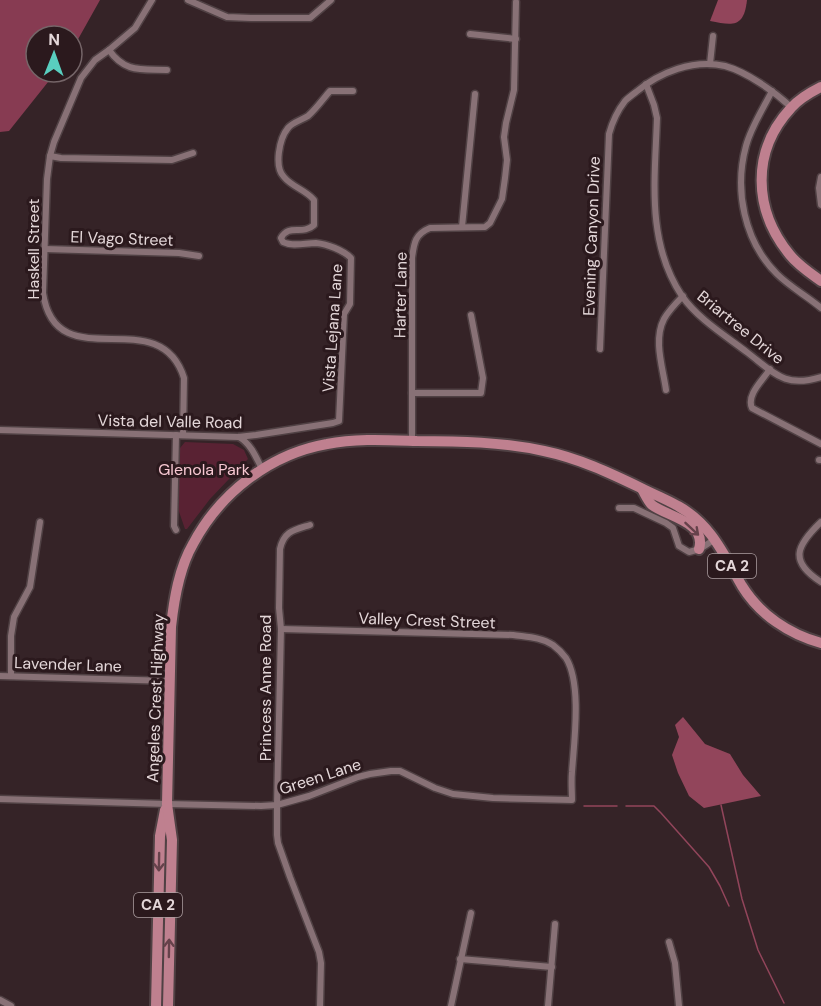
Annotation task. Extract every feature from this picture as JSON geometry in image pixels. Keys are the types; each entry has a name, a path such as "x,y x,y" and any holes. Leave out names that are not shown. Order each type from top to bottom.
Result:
{"main road":[{"path":"821,87 791,107 775,130 766,150 761,177 764,203 771,226 785,249 821,282"},
{"name":"Angeles Crest Highway","path":"168,1006 172,840 167,804 171,627 174,604 178,584 192,544 222,502 262,469 296,453 327,444 354,441 480,443 555,453 678,505 693,515 715,539 749,596 768,616 794,633 821,643"},
{"path":"642,489 651,504 682,520 699,534 701,541 699,549"},
{"name":"Angeles Crest Highway","path":"156,1006 160,836 167,804"}],"street":[{"name":"Haskell Street","path":"152,0 135,28 95,60 81,78 54,142 47,179 44,293 45,304 54,322 62,330 90,339 150,342 168,352 175,359 184,378 174,526 176,530"},
{"path":"188,0 227,17 310,18 331,0"},
{"name":"Harter Lane","path":"412,441 412,258 414,247 417,237 430,228 485,227 490,223 502,200 507,160 504,137 514,90 516,2"},
{"path":"470,34 516,39"},
{"path":"710,64 713,36"},
{"path":"109,50 116,61 125,66 167,70"},
{"path":"646,84 661,75 684,67 710,64 728,67 746,75 791,107"},
{"name":"Evening Canyon Drive","path":"600,349 609,134 625,101 646,84"},
{"name":"Briartree Drive","path":"646,84 657,118 655,214 659,240 664,261 683,296 701,316 787,381 810,381 821,377"},
{"name":"Vista Lejana Lane","path":"338,422 340,419 345,314 350,304 351,258 344,252 317,243 288,245 283,242 281,238 284,233 290,230 303,231 314,225 314,200 286,180 278,166 280,146 288,128 308,116 330,91 353,91"},
{"path":"772,92 747,144 743,161 742,196 748,228 755,244 777,274 821,308"},
{"path":"462,227 475,94"},
{"path":"50,156 172,160 193,153"},
{"path":"821,177 819,188 821,205"},
{"name":"El Vago Street","path":"45,249 179,253 199,256"},
{"path":"666,390 658,342 663,320 683,296"},
{"path":"412,393 482,393 483,378 471,315"},
{"path":"770,369 752,395 750,403 752,408 821,444"},
{"name":"Vista del Valle Road","path":"0,430 238,437 338,422"},
{"path":"238,437 251,448 262,469"},
{"path":"619,508 634,508 666,523 673,528 679,546 689,552 715,539"},
{"path":"11,676 11,636 14,617 30,587 40,522"},
{"path":"821,522 802,542 800,559 810,576 821,582"},
{"name":"Princess Anne Road","path":"310,525 294,530 282,540 280,549 281,629 277,805 278,843 319,952 320,1006"},
{"name":"Valley Crest Street","path":"281,629 521,636 543,640 554,646 566,658 573,679 575,729 572,800"},
{"name":"Lavender Lane","path":"0,676 170,681"},
{"name":"Green Lane","path":"0,799 277,805 309,796 358,777 400,771 453,794 493,798 572,800"},
{"path":"451,1006 471,913"},
{"path":"548,1006 555,924"},
{"path":"669,942 675,963 679,1006"},
{"path":"460,959 552,967"},
{"path":"0,1000 10,1006"}],"green space":[{"name":"Glenola Park","path":"185,442 233,444 244,450 248,459 210,499 187,529 185,529 177,506 179,454"}],"shaded area":[{"path":"0,0 100,0 84,29 84,24 24,24 24,84 46,84 9,131 0,132"},
{"path":"718,0 747,0 746,9 740,20 731,24 710,21"},
{"path":"683,717 705,744 730,754 743,775 761,796 704,808 689,796 672,755 679,737 675,725"}],"waterway":[{"path":"721,805 742,899 758,950 784,1003"},
{"path":"584,806 617,806"},
{"path":"626,806 654,806 709,867 729,906"}]}
